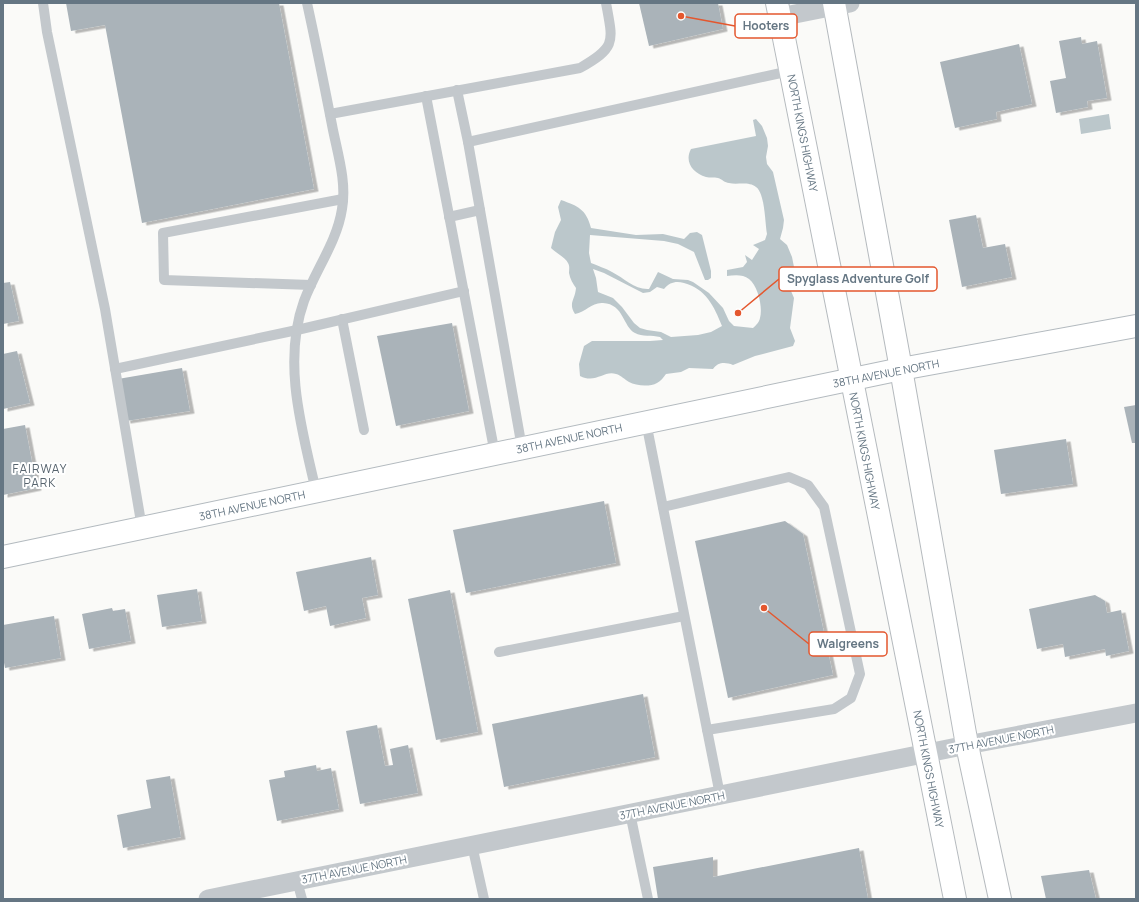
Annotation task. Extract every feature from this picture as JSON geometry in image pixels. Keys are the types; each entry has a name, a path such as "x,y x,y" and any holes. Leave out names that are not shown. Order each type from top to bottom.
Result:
{"main road":[{"path":"840,4 967,745 1000,899"},
{"name":"NORTH KINGS HIGHWAY","path":"778,10 955,899"},
{"name":"38TH AVENUE NORTH","path":"3,557 851,379 1136,326"}],"street":[{"path":"778,10 840,4"},
{"name":"37TH AVENUE NORTH","path":"208,899 926,753 1136,713"}],"lane":[{"path":"43,3 47,32 105,309 142,528"},
{"path":"308,3 343,177 343,208 334,239 305,299 297,322 296,330 294,373 300,419 316,491"},
{"path":"330,114 580,68 604,52 610,43 612,33 606,3"},
{"path":"468,142 790,71"},
{"path":"457,90 468,142 522,448"},
{"path":"426,96 495,454"},
{"path":"311,285 164,280 163,233 343,198"},
{"path":"449,217 480,210"},
{"path":"115,369 296,330 464,290"},
{"path":"342,319 364,430"},
{"path":"646,422 720,795"},
{"path":"663,507 789,477 808,486 824,507 860,674 851,698 834,709 707,730"},
{"path":"499,652 684,616"},
{"path":"630,813 648,899"},
{"path":"472,845 484,899"},
{"path":"298,880 302,899"}],"shaded area":[{"path":"1109,114 1111,129 1081,134 1079,119"},
{"path":"756,119 762,126 767,138 767,164 773,172 784,220 780,239 787,245 794,267 793,275 788,284 794,298 790,328 795,341 793,346 755,356 733,365 722,363 713,369 689,368 681,372 666,374 660,381 651,385 643,386 635,384 612,373 595,378 580,376 579,364 584,346 592,341 663,340 660,337 635,333 628,326 619,311 610,304 599,303 575,314 572,304 576,288 570,277 569,264 551,248 555,232 561,220 558,207 561,200 577,206 584,212 591,228 636,235 663,234 684,239 690,233 697,232 702,235 711,271 711,278 708,280 705,280 694,252 678,244 664,241 590,235 589,253 591,263 616,274 634,286 644,289 649,289 658,272 673,279 688,280 709,293 723,308 729,321 734,326 753,328 758,323 761,308 755,286 744,276 727,276 727,270 743,267 747,262 745,255 752,260 759,249 753,245 765,240 767,234 764,209 759,190 750,184 732,184 718,178 701,175 694,170 689,163 689,154 691,149 756,136 753,120","holes":["593,269 643,293 650,292 657,287 664,289 671,283 676,282 692,286 698,289 708,299 722,326 711,332 698,335 671,337 661,332 640,328 613,298 598,292"]}],"building":[{"path":"66,3 279,3 314,189 142,223 105,25 71,31"},
{"path":"639,3 718,3 723,29 649,46"},
{"path":"1081,37 1082,44 1097,41 1107,98 1087,101 1088,107 1056,113 1050,81 1066,78 1059,41"},
{"path":"1019,44 1032,104 996,112 997,119 955,128 940,62"},
{"path":"976,215 983,248 1005,244 1012,277 962,287 949,220"},
{"path":"10,282 19,321 3,324 3,283"},
{"path":"452,323 469,411 396,426 377,336"},
{"path":"17,351 30,403 3,409 3,354"},
{"path":"182,368 190,411 126,421 118,379"},
{"path":"1136,405 1136,443 1132,443 1124,407"},
{"path":"25,425 37,488 3,495 3,429"},
{"path":"1066,439 1073,484 1001,494 994,450"},
{"path":"604,501 616,563 466,593 453,530"},
{"path":"785,521 803,534 833,675 728,698 695,541"},
{"path":"371,557 378,595 362,598 366,618 330,626 326,606 304,611 296,572"},
{"path":"197,589 202,621 162,627 157,595"},
{"path":"450,590 478,732 436,740 408,599"},
{"path":"1095,595 1105,601 1107,613 1121,610 1129,651 1106,656 1105,649 1065,657 1063,644 1037,649 1029,609"},
{"path":"112,608 113,611 125,609 131,641 89,649 82,614"},
{"path":"54,616 61,658 5,668 3,657 3,625"},
{"path":"643,694 655,757 504,787 492,724"},
{"path":"377,725 385,766 393,765 390,749 408,745 418,793 360,804 346,731"},
{"path":"316,765 317,771 331,768 339,809 277,821 269,780 285,777 284,771"},
{"path":"170,776 181,837 123,848 117,815 151,808 146,780"},
{"path":"859,848 868,899 658,899 653,867 713,857 713,877"},
{"path":"1089,870 1096,899 1046,899 1041,876"}],"place":[{"name":"Hooters","path":"681,16"},
{"name":"Spyglass Adventure Golf","path":"738,313"},
{"name":"Walgreens","path":"764,608"}],"district":[{"name":"FAIRWAY PARK","path":"40,475"}]}
